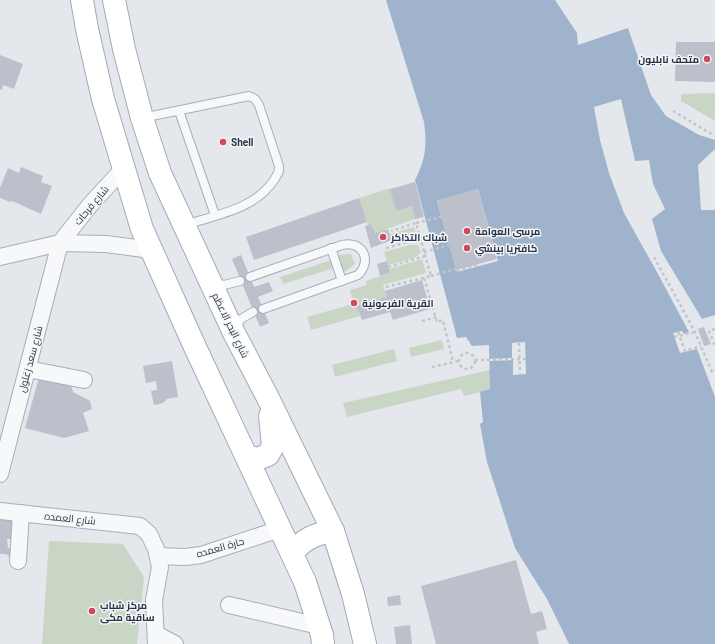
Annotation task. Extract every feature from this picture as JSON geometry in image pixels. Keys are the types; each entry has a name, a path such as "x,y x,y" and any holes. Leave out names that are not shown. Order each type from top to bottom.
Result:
{"main road":[{"path":"82,0 102,99 142,229 195,347 305,582 321,635"},
{"name":"شارع البحر الاعظم","path":"114,0 124,49 142,118 160,173 234,333 268,398 333,531 353,594 365,644"},
{"path":"247,456 257,459 268,455 273,446 268,398"},
{"path":"292,554 300,544 311,536 323,532 333,531"}],"street":[{"name":"شارع فرحات","path":"60,243 90,205 123,169"},
{"path":"0,257 60,243 106,244 151,250"},
{"name":"شارع سعد زغلول","path":"0,474 60,243"},
{"path":"28,369 84,380"},
{"name":"شارع العمده","path":"0,511 140,526 149,534 158,556"},
{"path":"18,561 21,513"},
{"name":"حارة العمده","path":"158,556 185,557 201,555 280,528"},
{"path":"158,556 160,567 154,600 156,639 175,644"},
{"path":"229,605 321,635"}],"lane":[{"path":"142,118 249,96 255,99 259,105 279,166 279,172 272,183 256,198 241,206 185,225"},
{"path":"179,111 215,215"},
{"path":"250,277 331,248 347,244 353,244 362,250 365,257 365,266 362,271 353,277 263,309"},
{"path":"331,248 342,281"},
{"path":"210,280 214,283 224,285 240,280"},
{"path":"234,333 241,319 253,312"}],"path":[{"path":"673,111 715,136"},
{"path":"391,231 441,216"},
{"path":"416,223 431,276"},
{"path":"386,248 420,238"},
{"path":"424,252 449,245"},
{"path":"388,267 425,256"},
{"path":"654,257 695,332 712,372 715,370"},
{"path":"386,287 457,269 458,271 480,264"},
{"path":"424,278 437,322 443,320 453,362"},
{"path":"422,321 436,317"},
{"path":"715,329 709,331 715,346"},
{"path":"674,337 678,334 695,332"},
{"path":"678,334 685,351 701,346"},
{"path":"520,343 520,374"},
{"path":"459,361 462,355 466,353 472,354 476,360"},
{"path":"476,360 526,359"},
{"path":"459,361 462,367 470,369 475,364 476,360"},
{"path":"432,367 459,361"}],"green space":[{"path":"715,93 715,121 681,101 681,94"},
{"path":"390,188 396,211 412,206 415,219 375,233 371,224 368,225 359,198"},
{"path":"414,227 416,234 392,240 390,234"},
{"path":"410,245 418,245 421,253 414,258 388,265 384,252"},
{"path":"351,254 355,264 342,274 336,255"},
{"path":"422,259 426,273 383,285 387,297 358,306 360,316 311,330 307,317 353,304 350,290 367,285 366,281 390,273 389,269"},
{"path":"331,260 334,268 283,284 280,277"},
{"path":"442,340 444,349 411,357 409,348"},
{"path":"394,349 397,361 335,377 332,365"},
{"path":"490,370 490,390 464,396 461,389 347,417 343,403"},
{"name":"مركز شباب ساقية مكى","path":"49,541 123,544 144,577 137,644 42,644"}],"water":[{"path":"386,0 555,0 577,33 578,45 628,28 651,95 666,116 699,135 715,140 715,149 698,165 701,210 715,210 715,315 702,319 661,251 652,219 665,209 653,184 649,160 635,161 621,99 594,107 600,140 609,173 624,213 689,332 684,334 682,331 673,333 680,353 697,349 715,397 715,644 569,644 547,599 515,548 487,462 480,424 483,422 480,392 490,389 489,345 472,346 466,337 457,338 415,180 425,152 424,122","holes":["478,189 498,261 457,272 437,201"]}],"pier":[{"path":"525,342 526,374 513,375 513,360 489,361 489,359 512,358 512,343"}],"building":[{"path":"676,42 715,42 715,82 675,81"},
{"path":"0,55 23,64 14,89 3,85 2,90 0,89"},
{"path":"21,167 43,176 41,182 52,186 41,214 12,201 10,202 0,198 0,188 8,168 19,173"},
{"path":"415,182 424,217 415,219 412,206 396,211 390,189"},
{"name":"مرسى العوامة","path":"478,189 497,259 456,270 437,200"},
{"path":"359,198 367,222 254,260 246,237"},
{"path":"371,224 375,233 388,229 392,240 371,248 365,226"},
{"path":"241,255 254,287 269,282 273,291 258,297 269,323 260,327 232,259"},
{"path":"387,261 390,273 380,276 377,264"},
{"path":"422,280 430,309 393,320 390,312 362,320 357,306 387,297 385,291"},
{"path":"704,327 711,344 704,346 698,329"},
{"path":"172,361 178,397 167,399 163,403 154,405 151,391 157,390 156,381 146,383 143,366"},
{"path":"39,377 71,385 73,392 90,401 92,409 83,413 89,431 64,438 25,428"},
{"path":"0,517 18,517 18,539 7,539 8,548 14,550 14,557 10,557 6,554 0,554"},
{"path":"516,560 531,614 542,611 547,629 536,632 539,644 436,644 421,586"},
{"path":"400,595 401,605 388,606 387,597"},
{"path":"410,625 412,644 396,644 394,627"}],"place":[{"name":"متحف نابليون","path":"707,59"},
{"name":"Shell","path":"223,142"},
{"name":"مرسى العوامة","path":"467,231"},
{"name":"شباك التذاكر","path":"383,237"},
{"name":"كافتريا بينشي","path":"467,248"},
{"name":"القرية الفرعونية","path":"354,303"},
{"name":"مركز شباب ساقية مكى","path":"92,611"}]}
